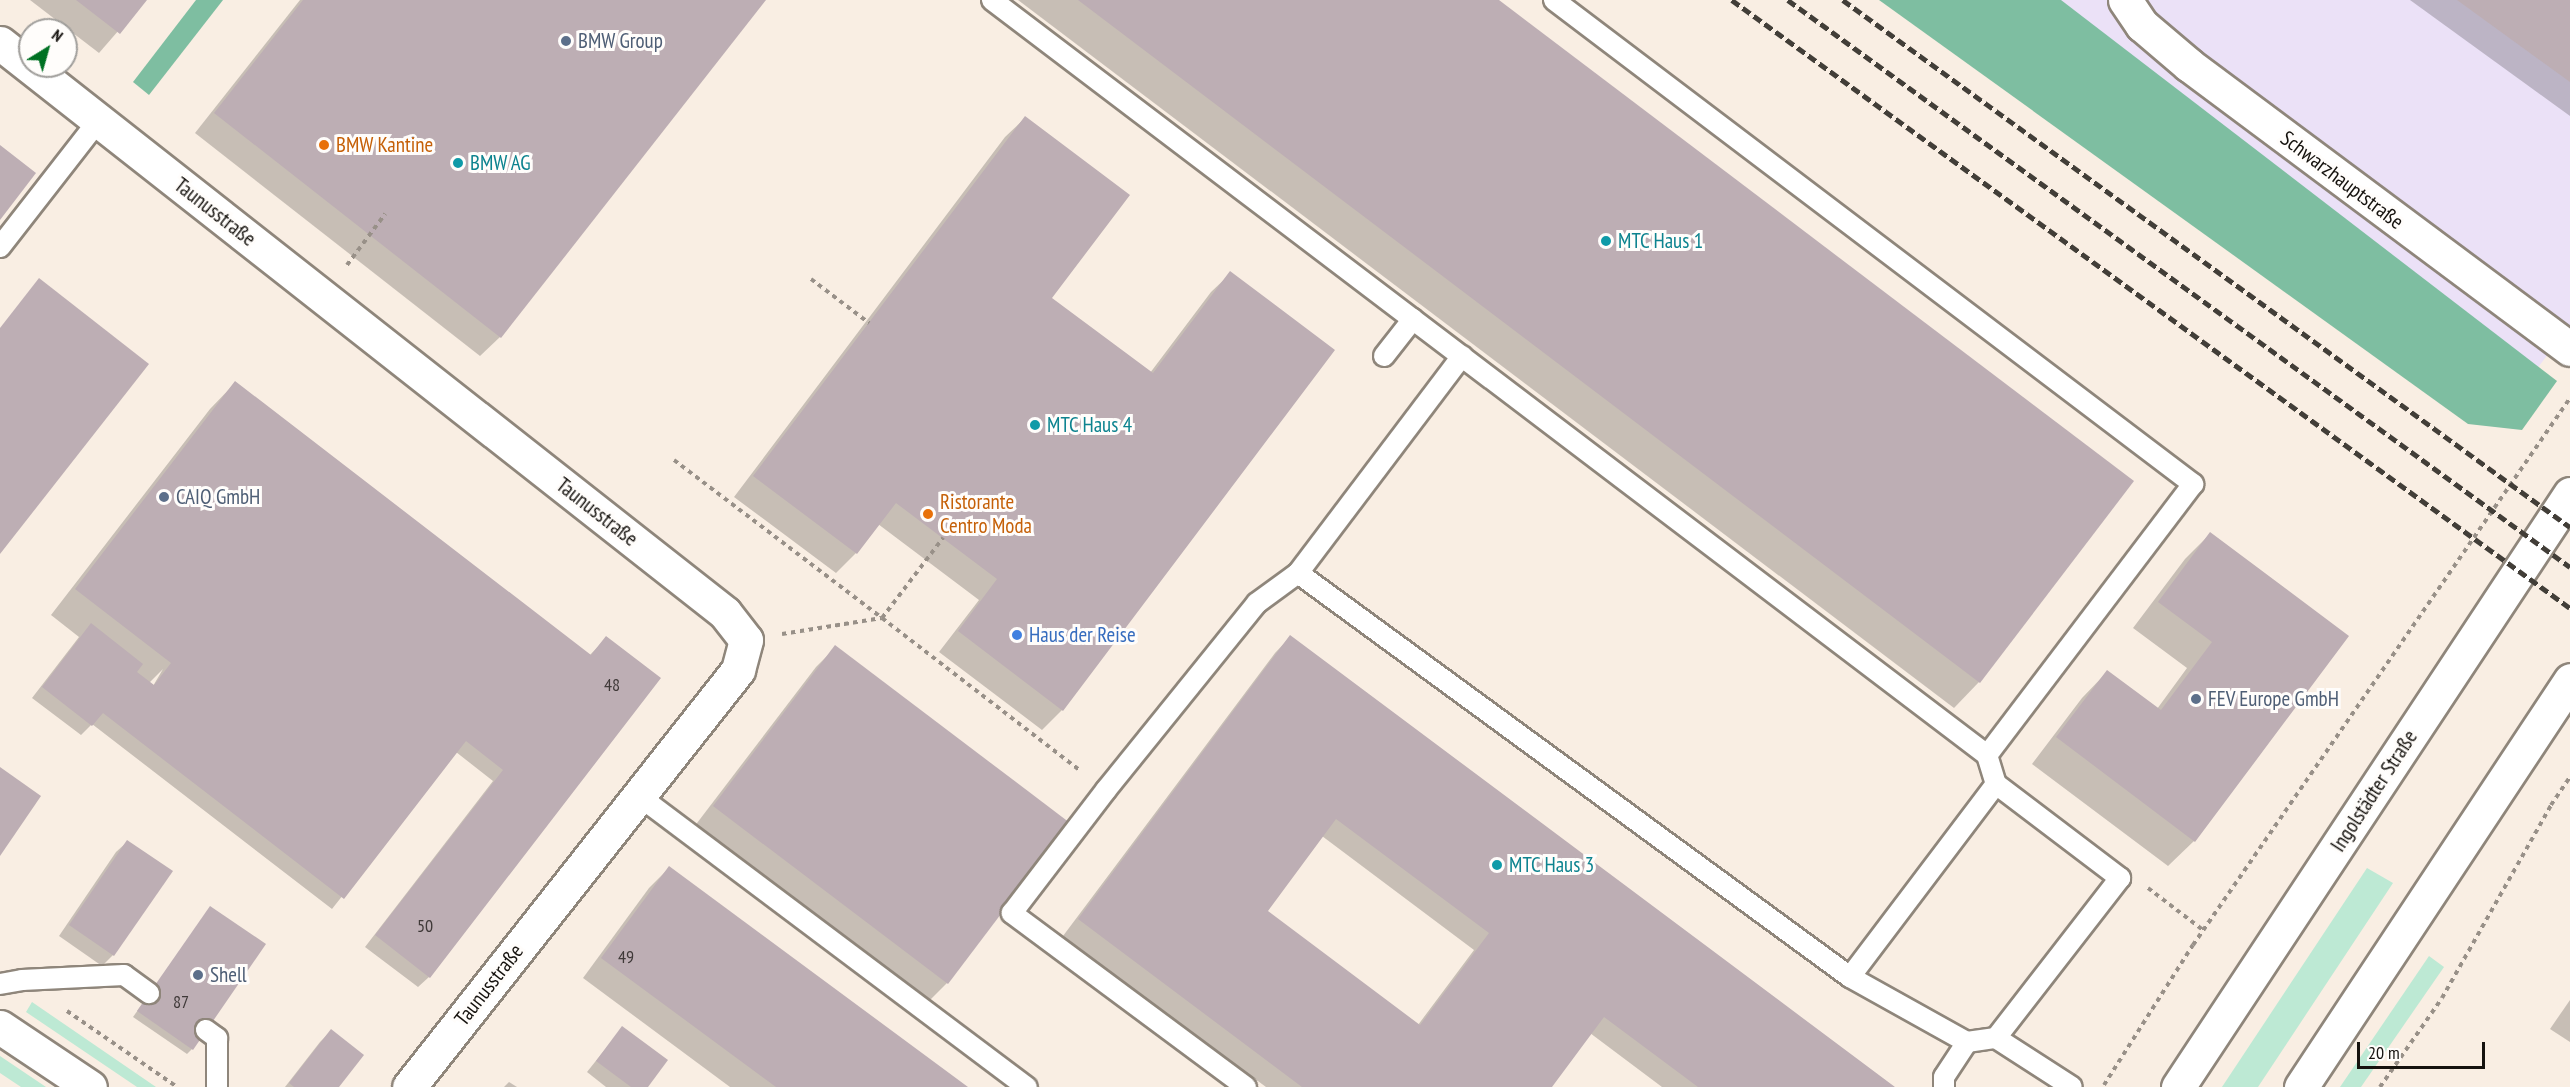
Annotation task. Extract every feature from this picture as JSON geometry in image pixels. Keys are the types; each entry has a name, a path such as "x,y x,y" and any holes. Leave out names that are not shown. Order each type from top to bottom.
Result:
{"street":[{"name":"Schwarzhauptstraße","path":"2125,0 2142,25 2189,65 2570,349"},
{"name":"Taunusstraße","path":"0,43 725,613 746,640 738,670 409,1087"},
{"name":"Ingolstädter Straße","path":"2178,1087 2570,494"},
{"path":"2301,1087 2570,680"},
{"path":"0,1027 90,1087"}],"lane":[{"path":"992,0 1987,755 1996,784 2120,878 1996,1038"},
{"path":"1554,0 2193,484 1987,755"},
{"path":"0,247 99,121"},
{"path":"1384,356 1413,319"},
{"path":"1246,1087 1012,913 1106,790 1257,603 1298,573 1462,356"},
{"path":"1298,573 1850,977 1967,1042 1996,1038 2072,1087"},
{"path":"1850,977 1996,784"},
{"path":"639,796 1027,1087"},
{"path":"0,984 22,980 124,975 149,993"},
{"path":"206,1030 217,1038 217,1087"},
{"path":"1944,1087 1944,1077 1967,1042"}],"path":[{"path":"324,298 385,214"},
{"path":"811,279 869,323"},
{"path":"2102,1087 2204,930 2570,398"},
{"path":"674,460 1106,790"},
{"path":"746,640 882,618 943,538"},
{"path":"2380,1087 2442,998 2551,805 2570,777"},
{"path":"2120,878 2145,886 2204,930"},
{"path":"22,980 177,1087"}],"shaded area":[{"path":"2006,0 2570,0 2570,326 2529,379"}],"green space":[{"path":"196,0 223,0 149,95 133,82"},
{"path":"1879,0 2061,0 2557,381 2522,430 2468,424"},
{"path":"2367,868 2393,883 2258,1087 2222,1087"},
{"path":"2429,956 2444,967 2361,1087 2340,1087"},
{"path":"32,1002 156,1087 137,1087 26,1012"},
{"path":"0,1056 46,1087 21,1087 0,1073"}],"building":[{"path":"76,0 147,0 120,34"},
{"name":"BMW AG","path":"303,0 766,0 501,338 214,113"},
{"name":"MTC Haus 1","path":"1078,0 1499,0 2134,481 1980,683"},
{"path":"2457,0 2570,0 2570,82"},
{"name":"MTC Haus 4","path":"1025,116 1130,195 1052,298 1153,373 1230,271 1335,350 1063,711 958,631 997,579 896,503 857,554 753,476"},
{"path":"0,145 36,173 0,220"},
{"path":"39,278 149,364 0,554 0,328"},
{"path":"235,381 591,655 606,636 661,678 430,978 375,935 503,770 466,741 344,899 103,713 92,726 42,687 91,623 143,664 137,672 154,685 171,663 75,589"},
{"path":"2210,532 2349,636 2195,842 2056,737 2107,670 2161,710 2212,642 2158,602"},
{"name":"MTC Haus 3","path":"1290,635 1895,1087 1698,1087 1604,1017 1552,1087 1302,1087 1078,919","holes":["1336,819 1489,933 1420,1025 1268,911"]},
{"path":"835,645 1070,823 948,984 713,806"},
{"path":"0,767 41,796 0,856"},
{"path":"127,840 173,871 114,956 69,925"},
{"path":"669,866 968,1087 776,1087 601,958"},
{"path":"210,906 266,944 193,1050 137,1011"},
{"path":"622,1026 668,1060 648,1087 631,1087 596,1061"},
{"path":"331,1029 364,1055 339,1087 294,1087 289,1083"}],"railway":[{"path":"1732,0 2570,608"},
{"path":"1788,0 2570,567"},
{"path":"1843,0 2570,527"}],"place":[{"name":"BMW Group","path":"566,41"},
{"name":"BMW Kantine","path":"324,145"},
{"name":"BMW AG","path":"458,163"},
{"name":"MTC Haus 1","path":"1606,241"},
{"name":"MTC Haus 4","path":"1035,425"},
{"name":"CAIQ GmbH","path":"164,497"},
{"name":"Ristorante Centro Moda","path":"928,514"},
{"name":"Haus der Reise","path":"1017,635"},
{"name":"FEV Europe GmbH","path":"2196,699"},
{"name":"MTC Haus 3","path":"1497,865"},
{"name":"Shell","path":"198,975"}]}
